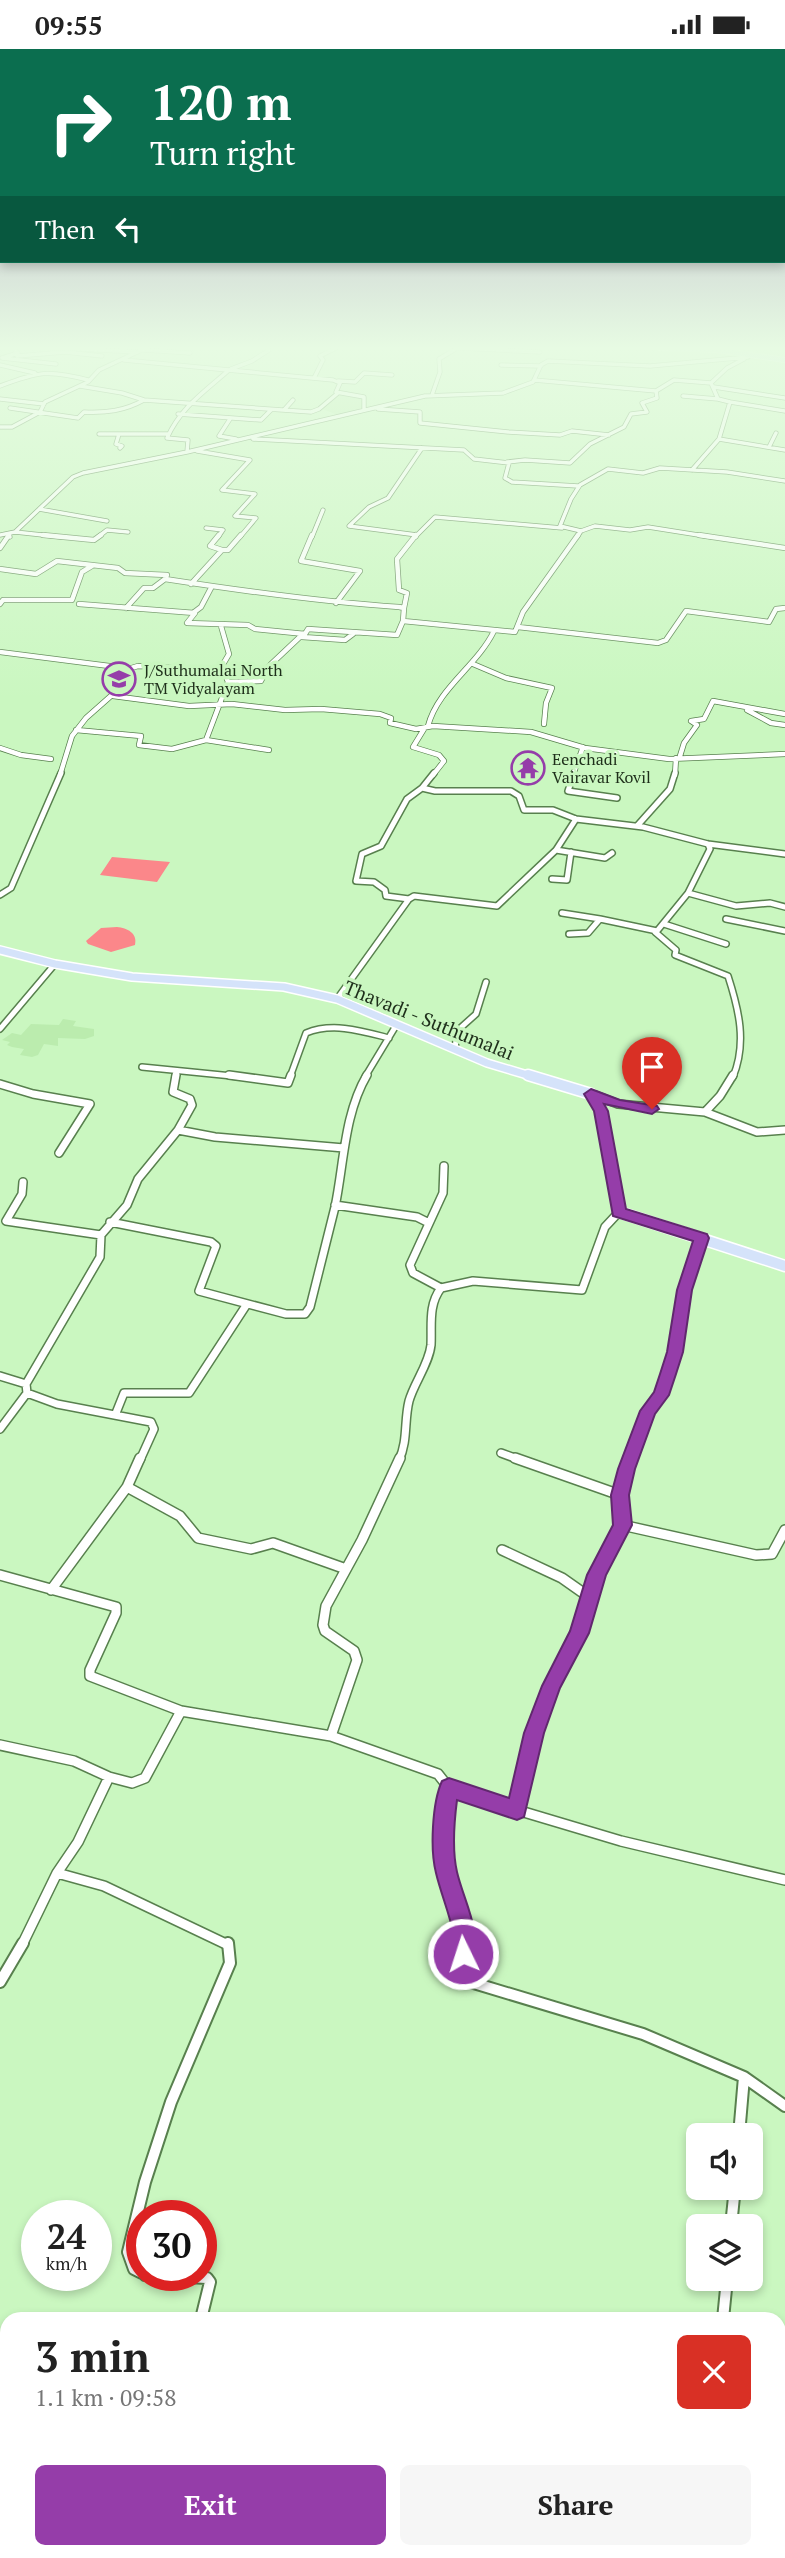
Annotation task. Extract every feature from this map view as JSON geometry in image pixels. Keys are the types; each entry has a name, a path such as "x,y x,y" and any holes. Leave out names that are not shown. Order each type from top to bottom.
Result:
{"main road":[{"name":"Thavadi - Suthumalai","path":"0,950 55,964 132,977 284,987 337,999 488,1063 591,1094"},
{"path":"591,1094 601,1111 619,1212 785,1266"}],"street":[{"path":"0,548 12,533 73,477 122,465"},
{"path":"209,524 206,528 223,530 210,546 228,551 256,518 235,516 255,494 222,490 245,465"},
{"path":"410,465 388,498 369,507 349,526 417,535"},
{"path":"508,465 505,478 512,482 578,486"},
{"path":"692,470 697,465"},
{"path":"563,528 560,526 578,486 591,474 605,473 608,469 643,473 660,468 727,471 784,479"},
{"path":"39,509 107,521"},
{"path":"323,510 301,561 360,571 335,603"},
{"path":"211,588 201,607 187,623 248,625 255,629 345,641 354,632 397,635 403,621 407,593 399,590 397,559 435,517 581,531 594,526 630,530 648,527 785,548"},
{"path":"0,535 12,533 94,540 107,530 128,532"},
{"path":"403,621 515,632 523,612 581,531"},
{"path":"191,584 222,550"},
{"path":"0,569 36,573 57,561 118,568 125,573 166,575 211,588 276,593 335,603 404,608"},
{"path":"0,604 3,600 23,598 72,600 82,572 93,566"},
{"path":"126,608 144,588 153,588 166,575"},
{"path":"79,604 193,613"},
{"path":"518,627 657,643 666,640 682,612 769,622 776,609 785,608"},
{"path":"206,740 228,682 222,666 229,654 221,626"},
{"path":"494,631 490,643 442,699 413,747 439,754 444,761 422,788 407,799 380,846 362,854 356,881 374,882 385,890 386,896 409,899 414,896 497,906 556,850 576,819"},
{"path":"228,682 261,681 269,666 302,635"},
{"path":"0,652 128,669 138,666 224,671"},
{"path":"472,664 506,678 552,688 546,703 544,724"},
{"path":"0,895 10,888 61,773 76,730 112,695 128,674 128,669"},
{"path":"112,695 189,706 219,705 380,714 391,718 390,723 426,728 531,732 583,747 678,757 785,754"},
{"path":"637,826 648,811 661,804 667,796 677,771 678,757 697,725 691,721 704,719 713,701 785,714"},
{"path":"747,707 745,710 771,723 785,725"},
{"path":"76,730 141,736 139,745 172,749 206,740 268,750"},
{"path":"583,747 568,791 617,798"},
{"path":"0,748 21,755 51,759"},
{"path":"422,788 435,791 511,791 519,796 524,810 554,810 576,819 637,826 708,844 785,855"},
{"path":"655,932 688,893 710,849 708,844"},
{"path":"556,850 605,858 612,853"},
{"path":"552,879 567,880 571,852"},
{"path":"688,893 736,906 770,903 785,907"},
{"path":"337,999 352,981 384,930 398,920 409,899"},
{"path":"562,913 655,932 676,950 675,955 729,976 740,1012 741,1061 734,1076 705,1112"},
{"path":"569,934 589,933 600,919"},
{"path":"726,919 785,931"},
{"path":"664,924 726,944"},
{"path":"0,1029 55,964"},
{"path":"454,1049 457,1031 476,1014 486,982"},
{"path":"110,1222 211,1242 216,1245 199,1291 286,1314 305,1314 310,1307 335,1205 344,1148 359,1088 397,1024"},
{"path":"142,1067 176,1073 227,1075 288,1083 306,1033 313,1029 327,1027 390,1038"},
{"path":"0,1429 100,1257 101,1235 127,1205 138,1179 178,1130 192,1105 190,1099 173,1092 176,1073"},
{"path":"0,1084 33,1094 90,1104 59,1153"},
{"path":"591,1094 618,1104 705,1112 757,1132 785,1130"},
{"path":"178,1130 215,1137 344,1148"},
{"path":"441,1288 413,1273 411,1268 443,1193 444,1166"},
{"path":"23,1182 22,1193 6,1221 101,1235"},
{"path":"335,1205 417,1217 429,1223"},
{"path":"331,1736 358,1660 354,1651 329,1636 323,1625 326,1606 362,1540 404,1449 409,1402 431,1348 430,1322 435,1296 441,1288 460,1282 494,1281 582,1290 605,1227 619,1212"},
{"path":"517,1810 534,1733 551,1686 579,1633 597,1575 622,1525 620,1495 634,1445 648,1411 661,1395 675,1352 685,1290 702,1238"},
{"path":"116,1413 124,1393 189,1393 247,1304"},
{"path":"0,1377 57,1404 116,1413 151,1422 154,1429 127,1487 51,1590"},
{"path":"501,1453 620,1495"},
{"path":"127,1487 180,1516 198,1538 251,1549 274,1543 346,1569"},
{"path":"622,1525 756,1555 772,1554 785,1530"},
{"path":"502,1550 562,1577 589,1597"},
{"path":"0,1575 116,1607 116,1613 90,1670 90,1677 181,1711 331,1736 438,1774 449,1788 517,1810 621,1841 785,1880"},
{"path":"0,1745 74,1761 109,1777 132,1783 145,1778 181,1711"},
{"path":"0,1982 33,1926 57,1873 78,1842 109,1777"},
{"path":"449,1788 444,1820 446,1869 466,1939 460,1970 462,1977 467,1981 577,2013 710,2060 744,2077 785,2106"},
{"path":"57,1873 104,1886 228,1943 230,1963 171,2102 141,2200"},
{"path":"740,2123 744,2077"},
{"path":"203,2312 208,2291"},
{"path":"724,2312 726,2291"}],"shaded area":[{"path":"112,857 170,862 157,882 100,875"},
{"path":"117,927 131,932 135,937 135,945 111,952 86,941 101,928"},
{"path":"63,1019 76,1021 73,1026 94,1029 94,1036 85,1039 58,1038 58,1046 44,1044 38,1055 32,1057 20,1055 24,1049 7,1045 10,1042 2,1040 12,1033 21,1035 31,1024 59,1025"}],"place":[{"name":"J/Suthumalai North TM Vidyalayam","path":"119,679"},
{"name":"Eenchadi Vairavar Kovil","path":"528,768"}],"route":[{"path":"463,1954 466,1939 446,1869 444,1820 449,1788 517,1810 534,1733 551,1686 579,1633 597,1575 622,1525 620,1495 626,1469 648,1411 661,1395 668,1374 675,1352 685,1290 702,1238 619,1212 601,1111 591,1094 618,1104 652,1109"}]}
